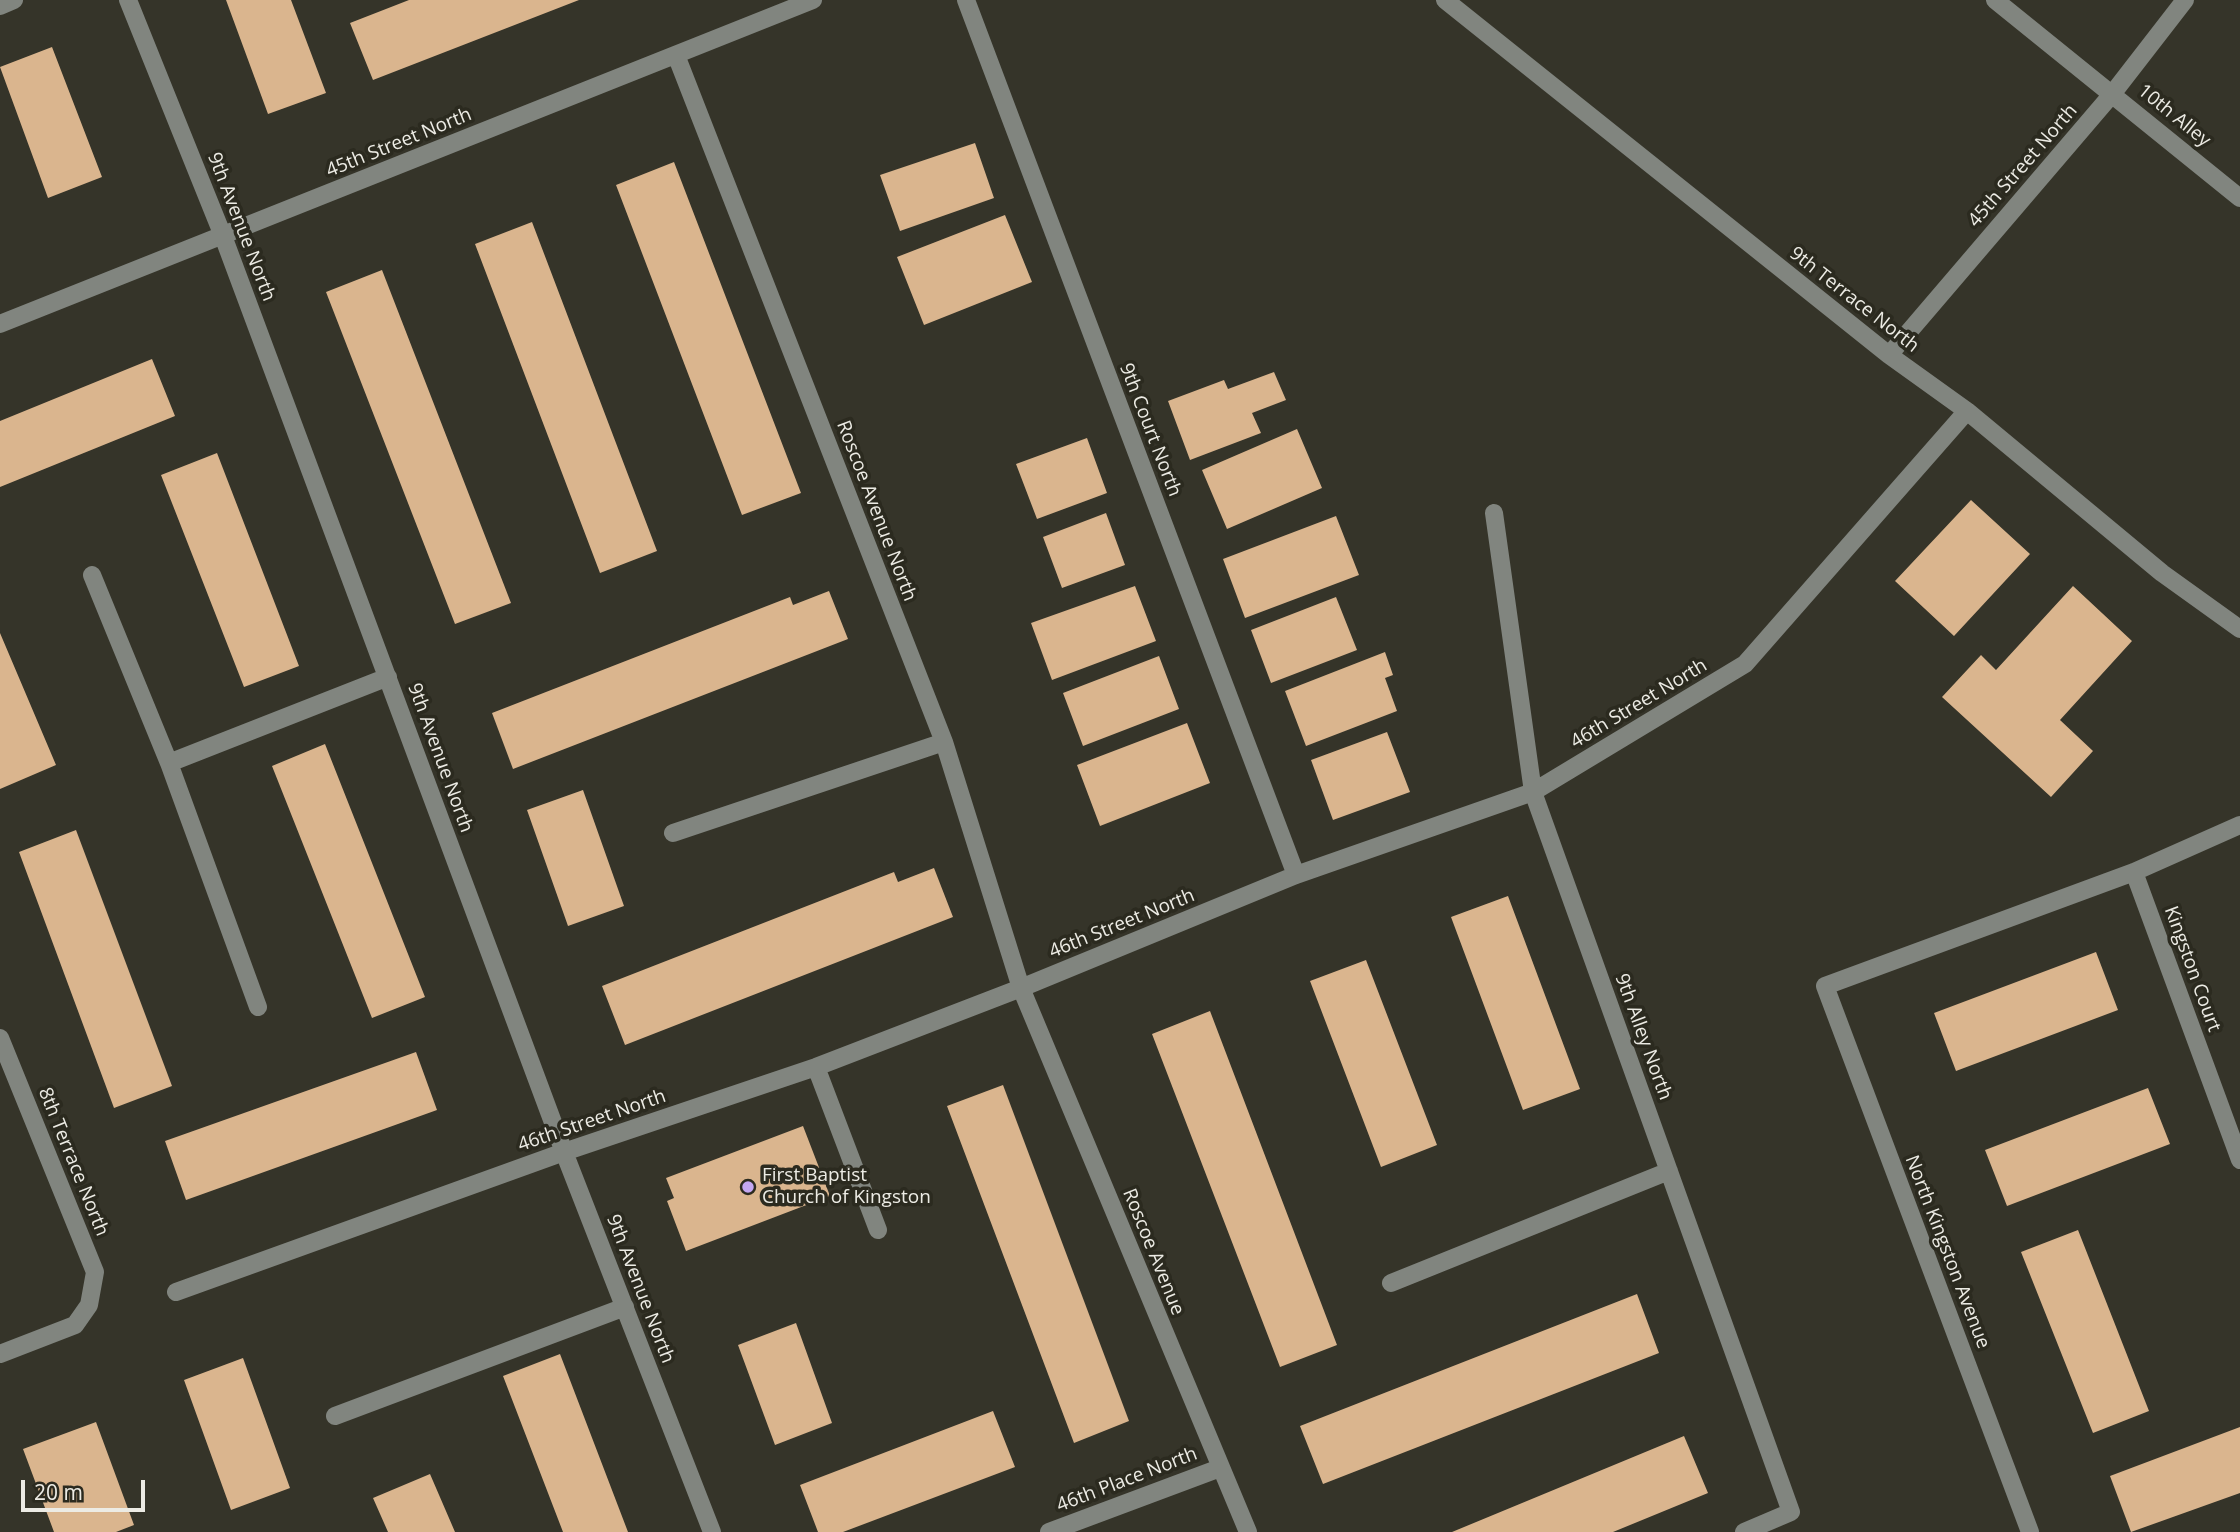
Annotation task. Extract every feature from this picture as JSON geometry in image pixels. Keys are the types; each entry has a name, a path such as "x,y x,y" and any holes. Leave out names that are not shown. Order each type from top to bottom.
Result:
{"street":[{"path":"0,6 14,0"},
{"name":"9th Avenue North","path":"128,0 223,236 564,1152 712,1532"},
{"name":"45th Street North","path":"0,324 813,0"},
{"name":"9th Court North","path":"965,0 1296,875"},
{"name":"9th Terrace North","path":"1445,0 1889,355 1967,411 2162,573 2240,629"},
{"name":"10th Alley","path":"1995,0 2240,198"},
{"name":"45th Street North","path":"1889,355 2113,93 2185,0"},
{"name":"Roscoe Avenue North","path":"676,55 944,742 1021,988"},
{"name":"46th Street North","path":"176,1292 564,1152 816,1067 1021,988 1296,875 1533,792 1745,664 1967,411"},
{"name":"9th Alley North","path":"1494,513 1533,792 1791,1512 1744,1532"},
{"path":"92,575 169,762 258,1007"},
{"path":"169,762 388,677"},
{"path":"673,833 944,742"},
{"path":"2134,872 2240,825"},
{"name":"North Kingston Avenue","path":"2030,1532 1825,986 2134,872"},
{"name":"Kingston Court","path":"2134,872 2240,1160"},
{"name":"Roscoe Avenue","path":"1021,988 1248,1532"},
{"name":"8th Terrace North","path":"0,1038 95,1272 89,1305 75,1325 0,1354"},
{"path":"816,1067 878,1230"},
{"path":"1391,1283 1669,1171"},
{"path":"335,1416 625,1307"},
{"name":"46th Place North","path":"1049,1532 1220,1468"}],"building":[{"path":"226,0 291,0 326,93 268,114"},
{"path":"409,0 579,0 373,80 350,23"},
{"path":"52,47 102,177 48,198 0,67"},
{"path":"975,143 994,198 900,231 880,175"},
{"path":"674,162 801,493 742,515 616,185"},
{"path":"1005,215 1032,282 924,325 897,257"},
{"path":"532,222 657,551 600,573 475,244"},
{"path":"382,270 511,603 455,624 326,292"},
{"path":"152,359 175,416 0,487 0,421"},
{"path":"1274,372 1286,400 1252,413 1261,433 1190,460 1168,401 1224,380 1228,389"},
{"path":"1297,429 1322,488 1227,529 1202,470"},
{"path":"1087,438 1107,493 1037,519 1016,464"},
{"path":"217,453 299,666 244,687 161,475"},
{"path":"1971,500 2030,554 1954,636 1895,581"},
{"path":"1106,513 1125,565 1062,588 1043,537"},
{"path":"1336,516 1359,575 1245,618 1223,559"},
{"path":"1135,586 1156,641 1052,680 1031,623"},
{"path":"2073,586 2132,641 2060,720 2093,751 2051,797 1942,697 1981,655 1996,670"},
{"path":"829,591 848,639 513,769 492,713 790,597 793,605"},
{"path":"1336,597 1357,650 1271,683 1251,630"},
{"path":"0,633 56,765 0,789"},
{"path":"1385,652 1393,675 1385,678 1397,711 1306,746 1285,691"},
{"path":"1159,656 1179,709 1083,746 1063,693"},
{"path":"1187,723 1210,783 1100,826 1077,765"},
{"path":"1387,732 1410,792 1333,820 1311,760"},
{"path":"325,744 425,997 372,1018 272,766"},
{"path":"583,790 624,906 568,926 527,810"},
{"path":"76,830 172,1086 114,1108 19,852"},
{"path":"934,868 953,917 625,1045 602,986 894,872 898,882"},
{"path":"1508,896 1580,1089 1523,1110 1451,917"},
{"path":"2096,952 2118,1010 1956,1071 1934,1013"},
{"path":"1366,960 1437,1145 1381,1167 1310,981"},
{"path":"1210,1011 1337,1345 1280,1367 1152,1034"},
{"path":"416,1052 437,1110 186,1200 165,1141"},
{"path":"1003,1085 1129,1421 1074,1443 947,1106"},
{"path":"2148,1088 2170,1144 2007,1206 1985,1150"},
{"name":"First Baptist Church of Kingston","path":"803,1126 830,1196 686,1251 667,1201 674,1198 666,1178"},
{"path":"2078,1230 2149,1411 2093,1433 2021,1252"},
{"path":"1637,1294 1659,1353 1323,1484 1300,1426"},
{"path":"796,1323 832,1423 775,1445 738,1345"},
{"path":"560,1354 628,1532 563,1532 503,1376"},
{"path":"243,1358 290,1488 231,1510 184,1380"},
{"path":"993,1411 1015,1467 843,1532 818,1532 800,1485"},
{"path":"96,1422 134,1525 116,1532 54,1532 23,1449"},
{"path":"2240,1427 2240,1493 2131,1532 2110,1476"},
{"path":"1684,1436 1708,1493 1613,1532 1452,1532"},
{"path":"430,1474 455,1532 388,1532 373,1498"}],"place":[{"name":"First Baptist Church of Kingston","path":"748,1187"}]}
